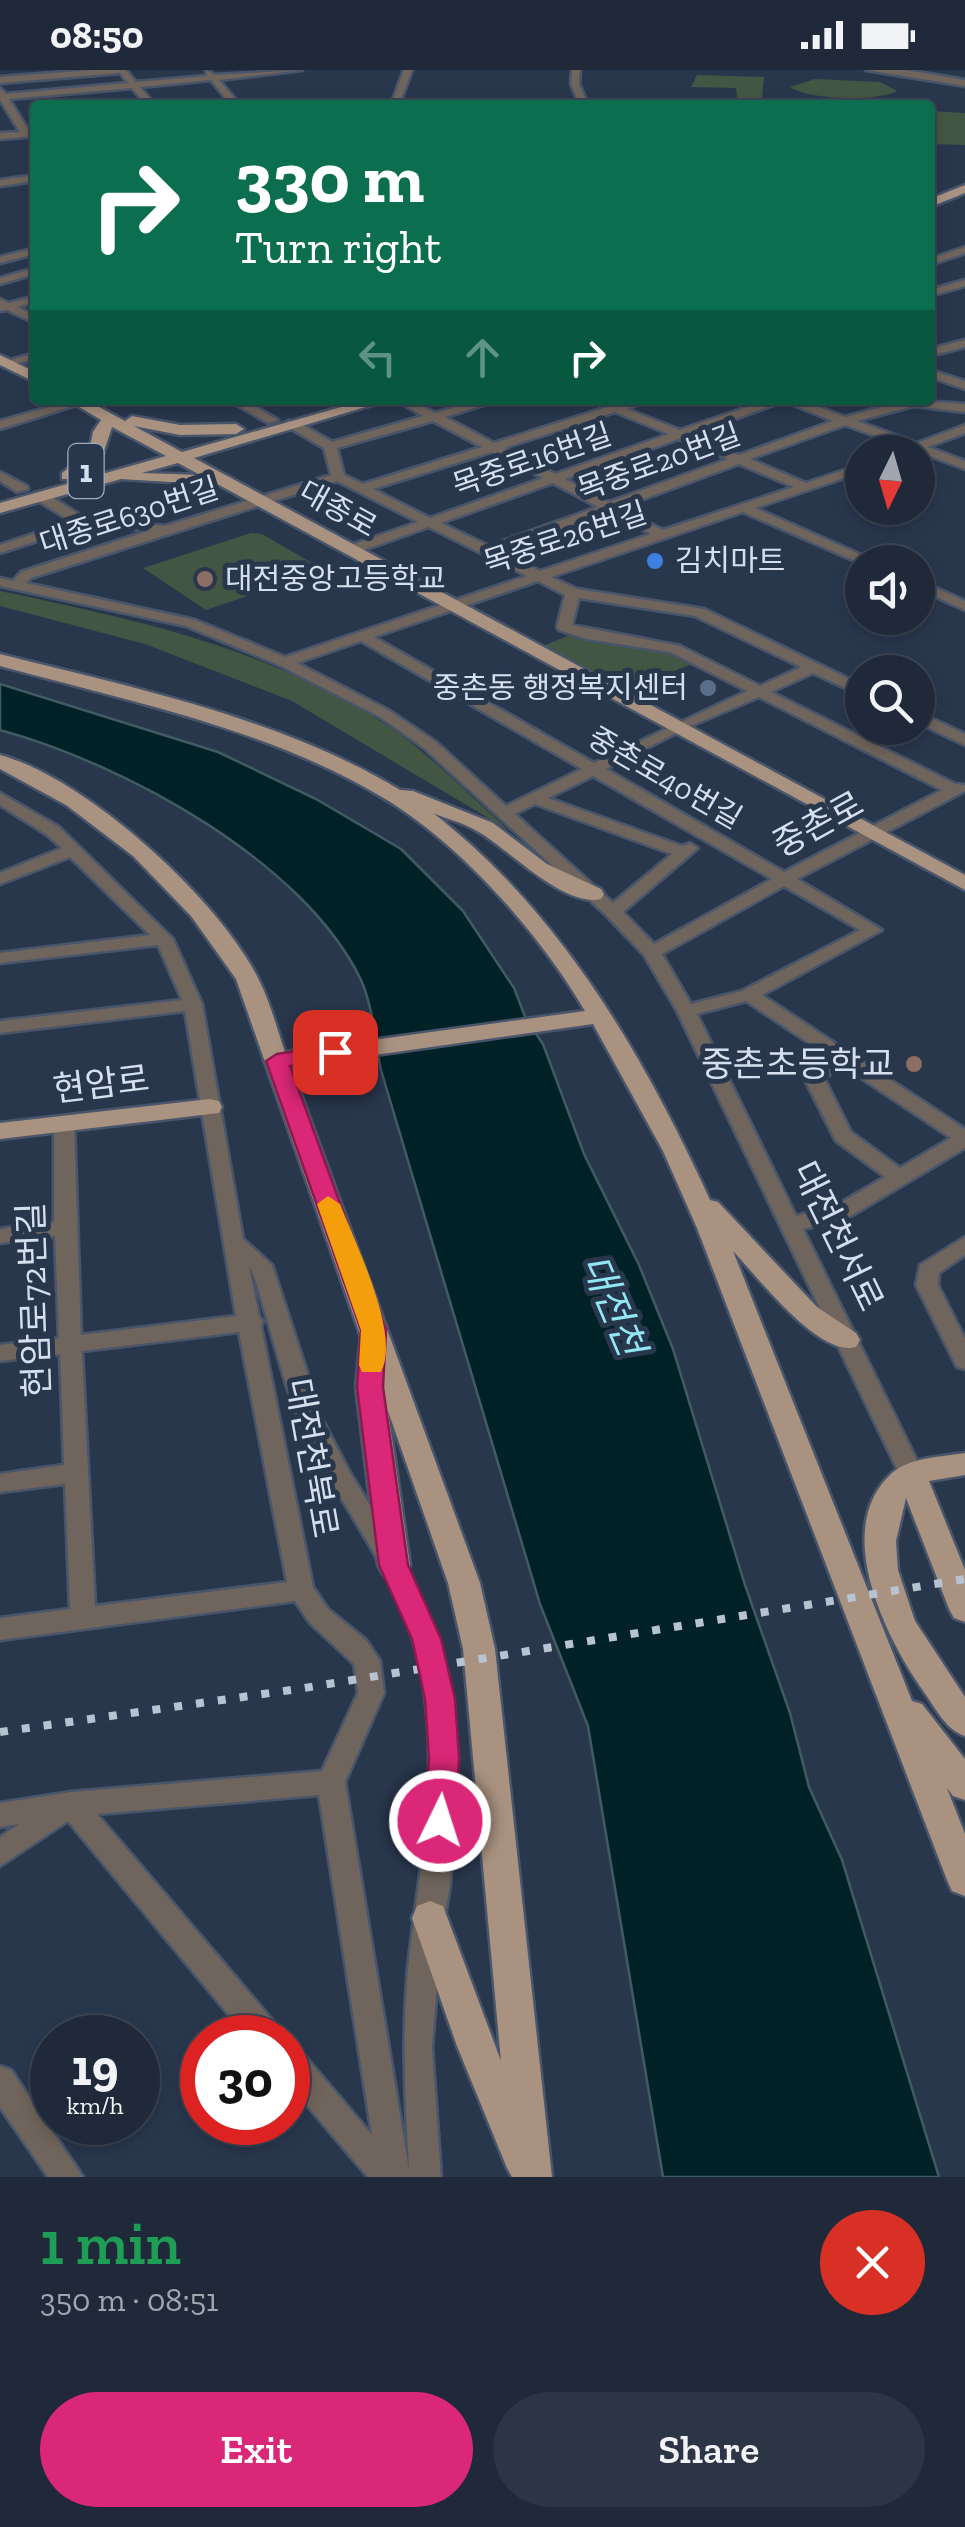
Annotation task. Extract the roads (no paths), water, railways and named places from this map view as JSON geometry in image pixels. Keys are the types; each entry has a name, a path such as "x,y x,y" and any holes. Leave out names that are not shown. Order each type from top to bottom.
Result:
{"main road":[{"path":"935,190 965,178"},
{"path":"935,191 961,193"},
{"path":"935,201 961,193"},
{"path":"5,362 30,374"},
{"name":"대종로","path":"88,405 246,486 263,499 874,830 965,884"},
{"name":"1","path":"0,496 71,481 329,405"},
{"name":"1","path":"175,451 241,428 292,424 363,405"},
{"path":"71,481 96,454 101,432 111,416 150,427 241,428"},
{"path":"71,481 230,467 271,425"},
{"name":"대종로","path":"175,451 230,467 263,499 359,547 454,602"},
{"path":"230,467 246,486"},
{"name":"1","path":"0,508 40,496 71,481"},
{"path":"0,660 246,732 486,827 555,878 594,894"},
{"path":"0,761 35,776 144,852 227,945 247,979 464,1583 478,1649 531,2177"},
{"path":"373,783 448,837 514,901 565,959 602,1016 699,1197 965,1880"},
{"name":"대종로","path":"874,830 965,873"},
{"path":"277,1061 602,1016"},
{"name":"현암로","path":"0,1130 210,1106"},
{"path":"699,1197 807,1314 846,1340"},
{"path":"374,1330 370,1387 394,1565"},
{"path":"965,1464 912,1475 897,1486 880,1535 883,1576 925,1670 965,1722"},
{"name":"대전천서로","path":"912,1475 965,1609"},
{"path":"891,1690 965,1785"},
{"path":"430,1918 476,2046 531,2177"}],"street":[{"path":"0,80 122,70 146,100"},
{"path":"30,133 1,95 133,85 209,74 294,70"},
{"path":"397,100 408,70"},
{"path":"576,70 575,84 582,100"},
{"path":"870,70 962,81"},
{"path":"209,74 232,100"},
{"path":"15,116 30,114"},
{"path":"0,136 30,133"},
{"path":"0,184 30,179"},
{"path":"0,184 30,189"},
{"path":"935,247 960,251"},
{"path":"935,260 960,251"},
{"path":"0,260 30,252"},
{"path":"0,281 30,273"},
{"path":"935,292 965,283"},
{"path":"3,306 30,300"},
{"path":"3,306 30,318"},
{"path":"935,352 965,343"},
{"path":"5,362 30,357"},
{"path":"935,375 964,385"},
{"path":"935,396 964,385"},
{"path":"935,404 965,408"},
{"path":"0,425 67,405"},
{"path":"243,405 271,425"},
{"path":"411,405 662,535"},
{"path":"330,446 476,405"},
{"path":"609,405 808,488"},
{"path":"365,488 626,405"},
{"name":"목중로16번길","path":"359,547 765,405"},
{"path":"802,405 887,435"},
{"name":"목중로20번길","path":"489,551 846,420 902,405"},
{"path":"292,424 330,446 338,477 573,593 699,612 845,682"},
{"path":"935,440 965,428"},
{"path":"935,454 965,466"},
{"name":"목중로26번길","path":"284,662 845,474"},
{"path":"0,476 22,489"},
{"name":"대종로","path":"263,499 338,477"},
{"path":"40,496 82,522"},
{"name":"대종로630번길","path":"8,584 263,499"},
{"path":"744,508 845,551"},
{"path":"0,549 82,522 172,528"},
{"name":"대전천서로","path":"8,584 190,623 284,662 386,714 430,746 613,912 652,952 686,1012 912,1475"},
{"path":"935,592 965,606"},
{"path":"573,593 564,626 575,632 641,640 676,649 959,788"},
{"name":"중촌로40번길","path":"362,635 873,930 748,995"},
{"path":"504,813 814,667"},
{"path":"935,726 965,740"},
{"name":"중촌로","path":"652,952 874,830 959,788"},
{"name":"대전천북로","path":"0,798 53,831 164,939 193,1004 233,1242 252,1322 301,1590 318,1616 357,1648 367,1662 371,1693 330,1782"},
{"path":"534,798 683,852"},
{"path":"613,912 708,835"},
{"path":"0,880 72,850"},
{"path":"0,958 164,939"},
{"path":"686,1012 748,995 965,1139 842,1212 792,1224"},
{"path":"0,1027 193,1004"},
{"path":"844,1057 813,1076 843,1136 898,1178"},
{"name":"현암로72번길","path":"64,1124 74,1473 83,1617"},
{"path":"0,1236 65,1228"},
{"path":"233,1242 261,1265 311,1421 340,1478 394,1565 426,1639 440,1699 444,1758 418,2047 425,2177"},
{"path":"965,1244 928,1270 927,1284 965,1361"},
{"path":"0,1354 252,1322"},
{"path":"0,1483 74,1473"},
{"path":"0,1629 301,1590"},
{"path":"0,1815 72,1804 330,1782 376,2172"},
{"path":"0,1852 72,1804"},
{"path":"72,1804 249,2015"},
{"path":"0,2081 66,2177"},
{"path":"310,2088 376,2172"}],"water":[{"name":"대전천","path":"0,684 218,752 316,799 401,849 463,911 514,988 526,1019 543,1044 584,1154 639,1265 673,1349 745,1585 790,1713 809,1787 842,1860 939,2177 663,2177 588,1726 540,1604 381,1070 361,980 334,936 298,896 206,823 101,767 0,730"}],"railway":[{"path":"0,1732 298,1689 965,1579"}],"place":[{"name":"김치마트","path":"655,561"},
{"name":"대전중앙고등학교","path":"205,579"},
{"name":"중촌동 행정복지센터","path":"708,688"},
{"name":"중촌초등학교","path":"914,1064"}]}
